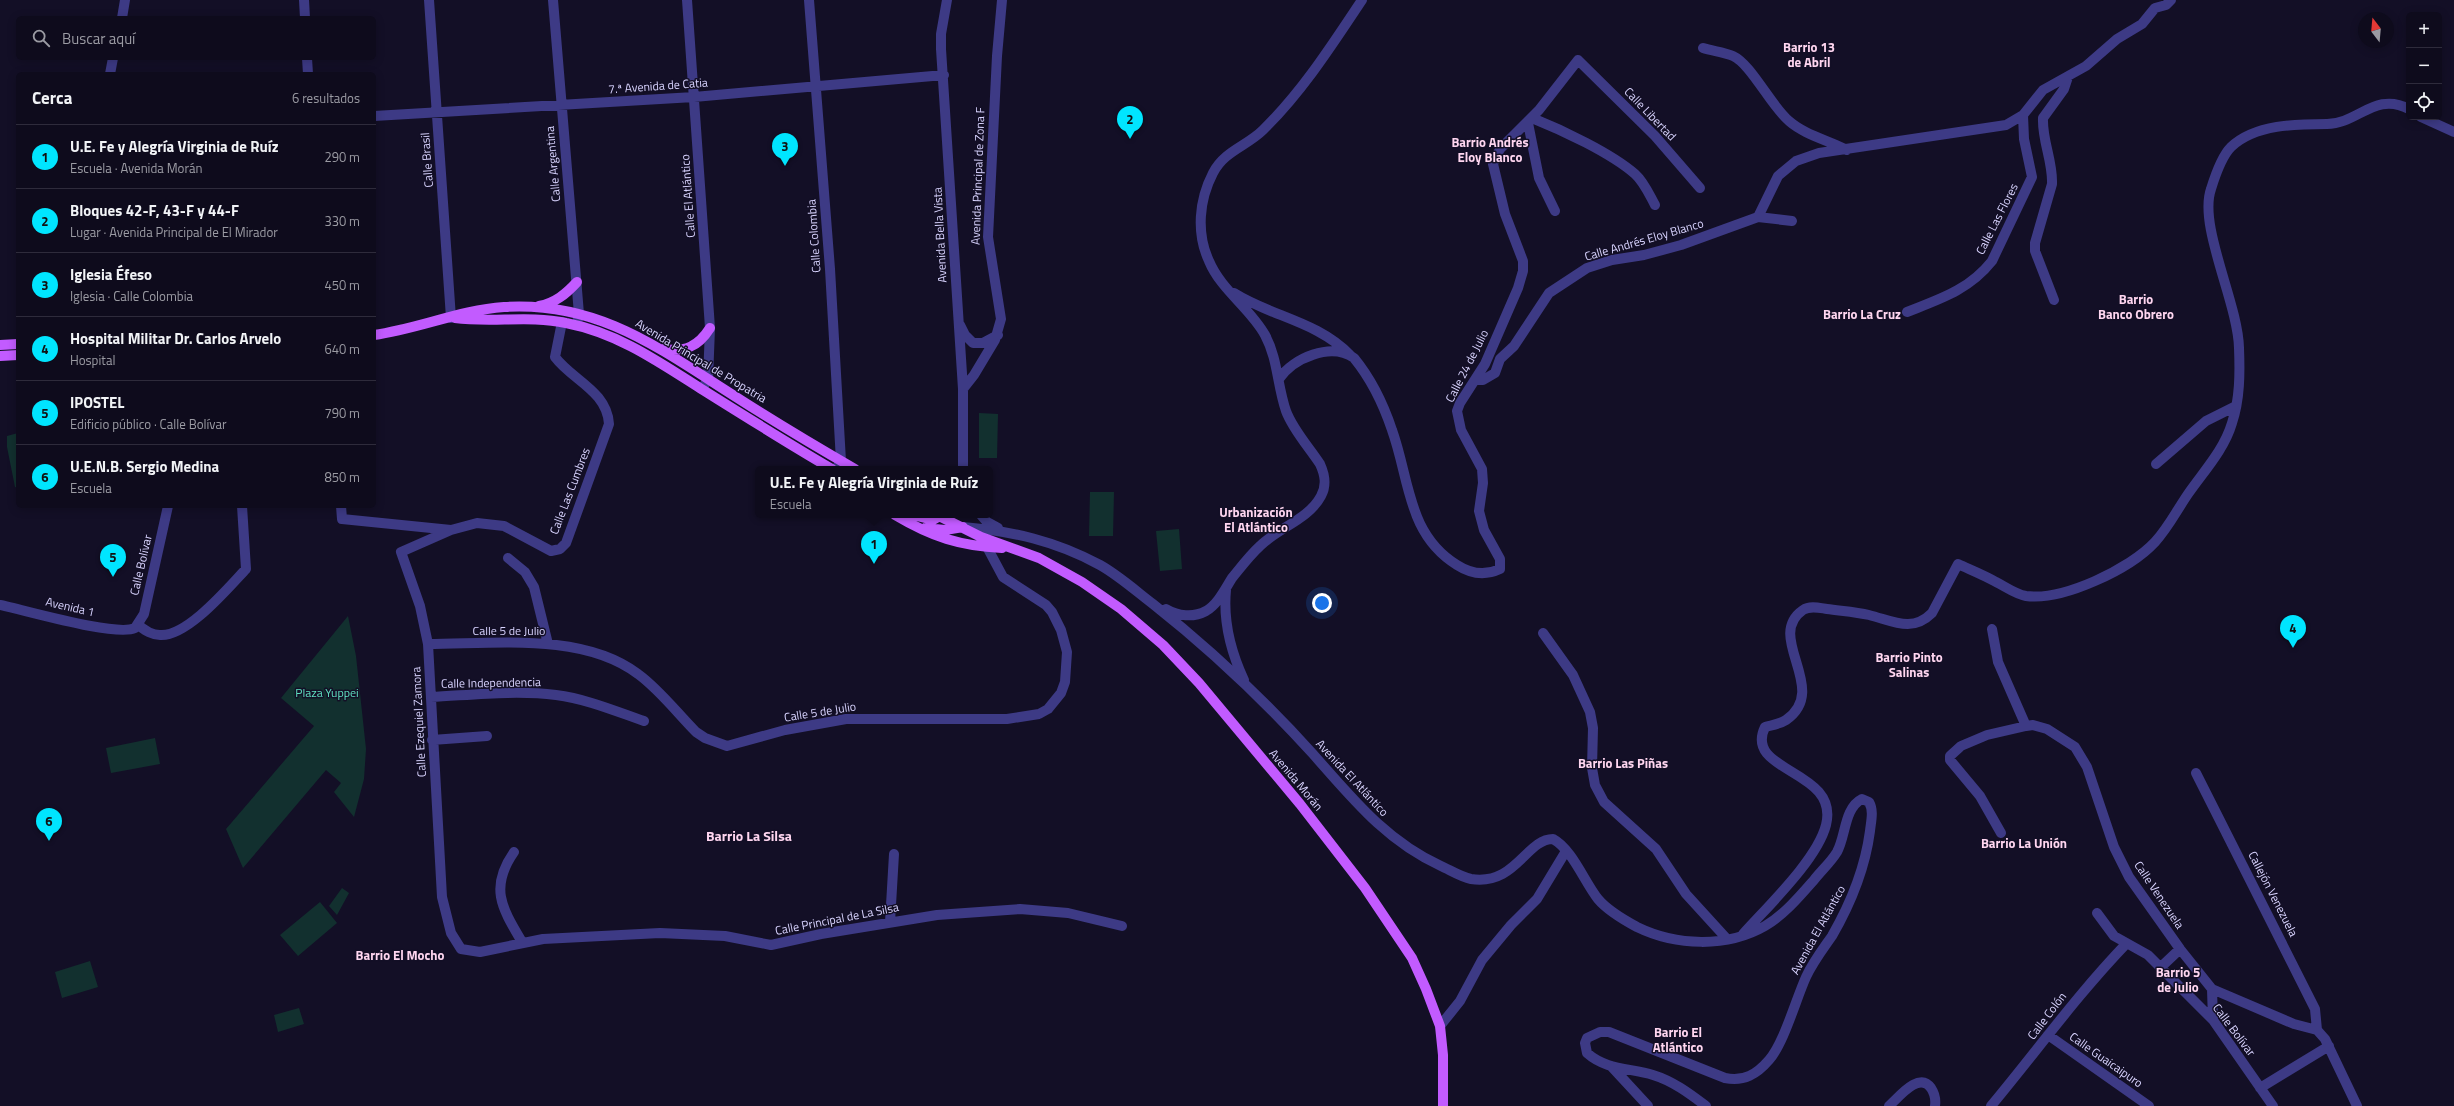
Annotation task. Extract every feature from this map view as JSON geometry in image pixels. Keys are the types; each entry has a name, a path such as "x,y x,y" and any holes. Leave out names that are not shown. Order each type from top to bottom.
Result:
{"main road":[{"path":"528,307 556,300 566,294 577,282"},
{"name":"Avenida Principal de Propatria","path":"376,335 450,318 476,310 528,307 579,314 616,326 643,338 839,465"},
{"name":"Avenida Principal de Propatria","path":"450,318 477,321 528,318 576,325 612,337 638,349 827,466"},
{"path":"660,348 676,351 695,346 702,341 710,328"},
{"path":"638,349 643,338"},
{"path":"0,344 16,344"},
{"path":"0,356 16,355"},
{"name":"Avenida Morán","path":"901,518 914,526 957,543 988,547 1016,548"},
{"path":"925,518 933,520 936,518"},
{"name":"Avenida Morán","path":"946,518 981,537 1016,548 1068,574 1121,609 1163,645 1199,683 1300,804 1365,888 1412,958 1426,988 1440,1026 1443,1106"},
{"path":"914,526 931,530 963,527"}],"street":[{"path":"122,16 125,0"},
{"path":"304,0 305,16"},
{"name":"Calle Brasil","path":"429,0 450,318"},
{"name":"Calle Argentina","path":"553,0 560,105 577,282 579,314 576,325"},
{"name":"Calle El Atlántico","path":"687,0 710,328 708,380"},
{"name":"Calle Colombia","path":"809,0 830,269 839,465"},
{"name":"Avenida Bella Vista","path":"947,0 941,34 957,316 963,389 963,466"},
{"name":"Avenida Principal de Zona F","path":"963,389 974,375 998,335 1001,319 999,300 990,265 988,237 997,56 1002,0"},
{"path":"1143,596 1173,613 1198,614 1216,604 1226,588 1261,544 1314,506 1324,488 1323,472 1320,464 1286,412 1274,356 1265,334 1228,289 1220,282 1209,261 1201,236 1201,213 1213,173 1228,154 1262,131 1316,68 1362,0"},
{"path":"1792,221 1758,216 1771,188 1786,167 1819,153 1847,150 2006,124 2024,115 2043,90 2086,66 2117,39 2142,24 2155,8 2166,5 2171,0"},
{"path":"1703,48 1734,56 1745,67 1772,104 1787,120 1796,127 1847,150"},
{"path":"110,72 113,60"},
{"path":"307,60 308,72"},
{"name":"Calle 24 de Julio","path":"1228,289 1329,337 1350,355 1365,371 1379,394 1392,430 1416,520 1425,536 1450,560 1471,572 1479,574 1497,570 1500,568 1501,563 1481,521 1479,511 1483,483 1482,469 1466,441 1458,421 1460,403 1475,380 1502,325 1523,271 1523,261 1505,214 1493,164 1500,149 1530,120 1578,60"},
{"name":"Calle Libertad","path":"1578,60 1655,136 1700,188"},
{"name":"7.ª Avenida de Catia","path":"376,116 694,97 944,75"},
{"path":"2054,300 2035,251 2035,243 2052,184 2052,174 2045,141 2043,118 2064,88 2068,76"},
{"path":"1743,934 1799,870 1818,841 1826,824 1827,811 1821,794 1812,784 1778,765 1768,755 1763,745 1766,727 1785,720 1798,708 1801,699 1800,672 1789,633 1792,621 1798,614 1808,608 1818,608 1870,616 1896,624 1912,624 1920,622 1936,607 1958,564 2019,594 2033,596 2058,592 2116,572 2146,551 2162,534 2214,459 2232,423 2236,406 2240,371 2238,331 2211,228 2208,204 2210,191 2230,148 2247,137 2266,130 2293,124 2340,123 2362,111 2390,102 2398,103 2406,107"},
{"name":"Calle Las Flores","path":"1907,312 1962,289 1983,273 1992,261 2032,177 2024,139 2024,115"},
{"path":"1555,211 1539,178 1530,120 1565,132 1624,166 1641,181 1655,205"},
{"path":"2428,120 2454,132"},
{"name":"Calle Andrés Eloy Blanco","path":"1475,380 1483,380 1495,373 1500,359 1514,346 1549,293 1576,274 1600,263 1681,245 1758,216"},
{"path":"957,316 964,336 973,343 983,343 998,335"},
{"name":"Calle Las Cumbres","path":"341,508 342,519 451,530 465,525 490,523 504,526 551,551 560,549 566,543 610,424 607,410 598,396 566,370 555,357 562,322"},
{"path":"1279,380 1289,367 1304,357 1324,352 1350,355"},
{"path":"702,389 708,380"},
{"path":"2156,464 2206,421 2236,406"},
{"name":"Calle Bolívar","path":"137,627 144,614 168,508"},
{"path":"137,627 152,634 162,635 179,632 220,596 246,569 242,508"},
{"path":"984,518 987,522 1002,530"},
{"name":"Avenida El Atlántico","path":"963,527 1002,530 1042,540 1102,566 1143,596 1194,638 1247,686 1368,816 1395,840 1423,858 1470,879 1488,879 1511,870 1537,845 1545,840 1553,840 1566,851 1603,906 1637,927 1679,941 1693,942 1727,939 1766,925 1805,890 1836,853 1852,807 1862,799 1869,802 1872,815 1868,846 1854,894 1831,937 1810,969 1777,1048 1766,1063 1753,1074 1735,1080 1725,1078 1609,1032 1600,1032 1587,1038 1585,1043 1587,1053 1600,1062 1612,1067 1661,1078 1706,1106"},
{"name":"Calle Ezequiel Zamora","path":"451,530 401,552 420,606 428,644 432,740 442,897 451,933 461,949"},
{"name":"Calle 5 de Julio","path":"428,644 548,644 575,648 596,654 638,673 696,732 705,738 727,746 796,728 846,719 1007,719 1039,714 1054,704 1061,693 1067,664 1065,643 1052,612 1003,577 988,547"},
{"path":"508,558 525,572 534,587 548,644"},
{"path":"1226,588 1225,610 1230,643 1247,686"},
{"name":"Avenida 1","path":"0,605 126,632 137,627"},
{"path":"1992,629 1998,662 2026,726"},
{"path":"1543,633 1573,675 1590,712 1593,728 1592,768 1595,785 1604,802 1656,849 1686,894 1727,939"},
{"name":"Calle Independencia","path":"431,697 513,693 556,695 586,701 644,721"},
{"name":"Calle Venezuela","path":"2000,833 1980,796 1950,760 1953,753 1987,735 2034,725 2047,729 2075,747 2087,767 2114,847 2129,877 2180,949 2212,989 2294,1024 2317,1030"},
{"path":"432,740 487,736"},
{"name":"Callejón Venezuela","path":"2196,773 2316,1009 2317,1030"},
{"path":"1440,1026 1460,1002 1475,970 1482,960 1511,925 1537,900 1566,851"},
{"path":"514,852 504,869 499,888 500,901 522,942"},
{"path":"890,922 894,854"},
{"name":"Calle Principal de La Silsa","path":"461,949 480,952 522,942 564,937 660,933 725,936 771,945 890,922 986,910 1020,909 1068,913 1122,926"},
{"name":"Calle Bolívar","path":"2097,913 2108,931 2126,944 2139,949 2161,967 2213,1020 2273,1106"},
{"name":"Calle Colón","path":"1991,1106 2075,1000 2126,944"},
{"path":"2161,967 2180,949"},
{"path":"2212,989 2213,1020"},
{"path":"2317,1030 2329,1046 2357,1106"},
{"name":"Calle Guaicaipuro","path":"2048,1035 2148,1106"},
{"path":"2260,1088 2329,1046"},
{"path":"1612,1067 1648,1106"},
{"path":"1889,1106 1912,1085 1921,1082 1928,1084 1933,1090 1936,1100 1935,1106"}],"green space":[{"path":"979,413 998,414 997,458 979,458"},
{"path":"16,434 16,487 7,447 7,436"},
{"path":"1090,492 1114,492 1113,536 1089,536"},
{"path":"1179,529 1182,569 1160,571 1156,531"},
{"name":"Plaza Yuppei","path":"348,616 356,656 366,749 364,779 354,817 334,792 341,783 326,770 243,868 226,829 314,726 281,698"},
{"path":"155,738 160,764 111,773 106,748"},
{"path":"342,888 349,893 337,915 329,906"},
{"path":"320,902 337,923 298,956 280,935"},
{"path":"90,961 98,987 62,998 55,972"},
{"path":"299,1008 304,1024 278,1032 274,1015"}],"place":[{"name":"Bloques 42-F, 43-F y 44-F","path":"1130,139"},
{"name":"Iglesia Éfeso","path":"785,166"},
{"name":"U.E. Fe y Alegría Virginia de Ruíz","path":"874,564"},
{"name":"IPOSTEL","path":"113,577"},
{"name":"Hospital Militar Dr. Carlos Arvelo","path":"2293,648"},
{"name":"U.E.N.B. Sergio Medina","path":"49,841"}],"district":[{"name":"Barrio 13 de Abril","path":"1809,54"},
{"name":"Barrio Andrés Eloy Blanco","path":"1490,150"},
{"name":"Barrio Banco Obrero","path":"2136,306"},
{"name":"Barrio La Cruz","path":"1862,314"},
{"name":"Urbanización El Atlántico","path":"1256,520"},
{"name":"Barrio Pinto Salinas","path":"1909,664"},
{"name":"Barrio Las Piñas","path":"1623,763"},
{"name":"Barrio La Silsa","path":"749,836"},
{"name":"Barrio La Unión","path":"2024,843"},
{"name":"Barrio El Mocho","path":"400,955"},
{"name":"Barrio 5 de Julio","path":"2178,980"},
{"name":"Barrio El Atlántico","path":"1678,1040"}]}
